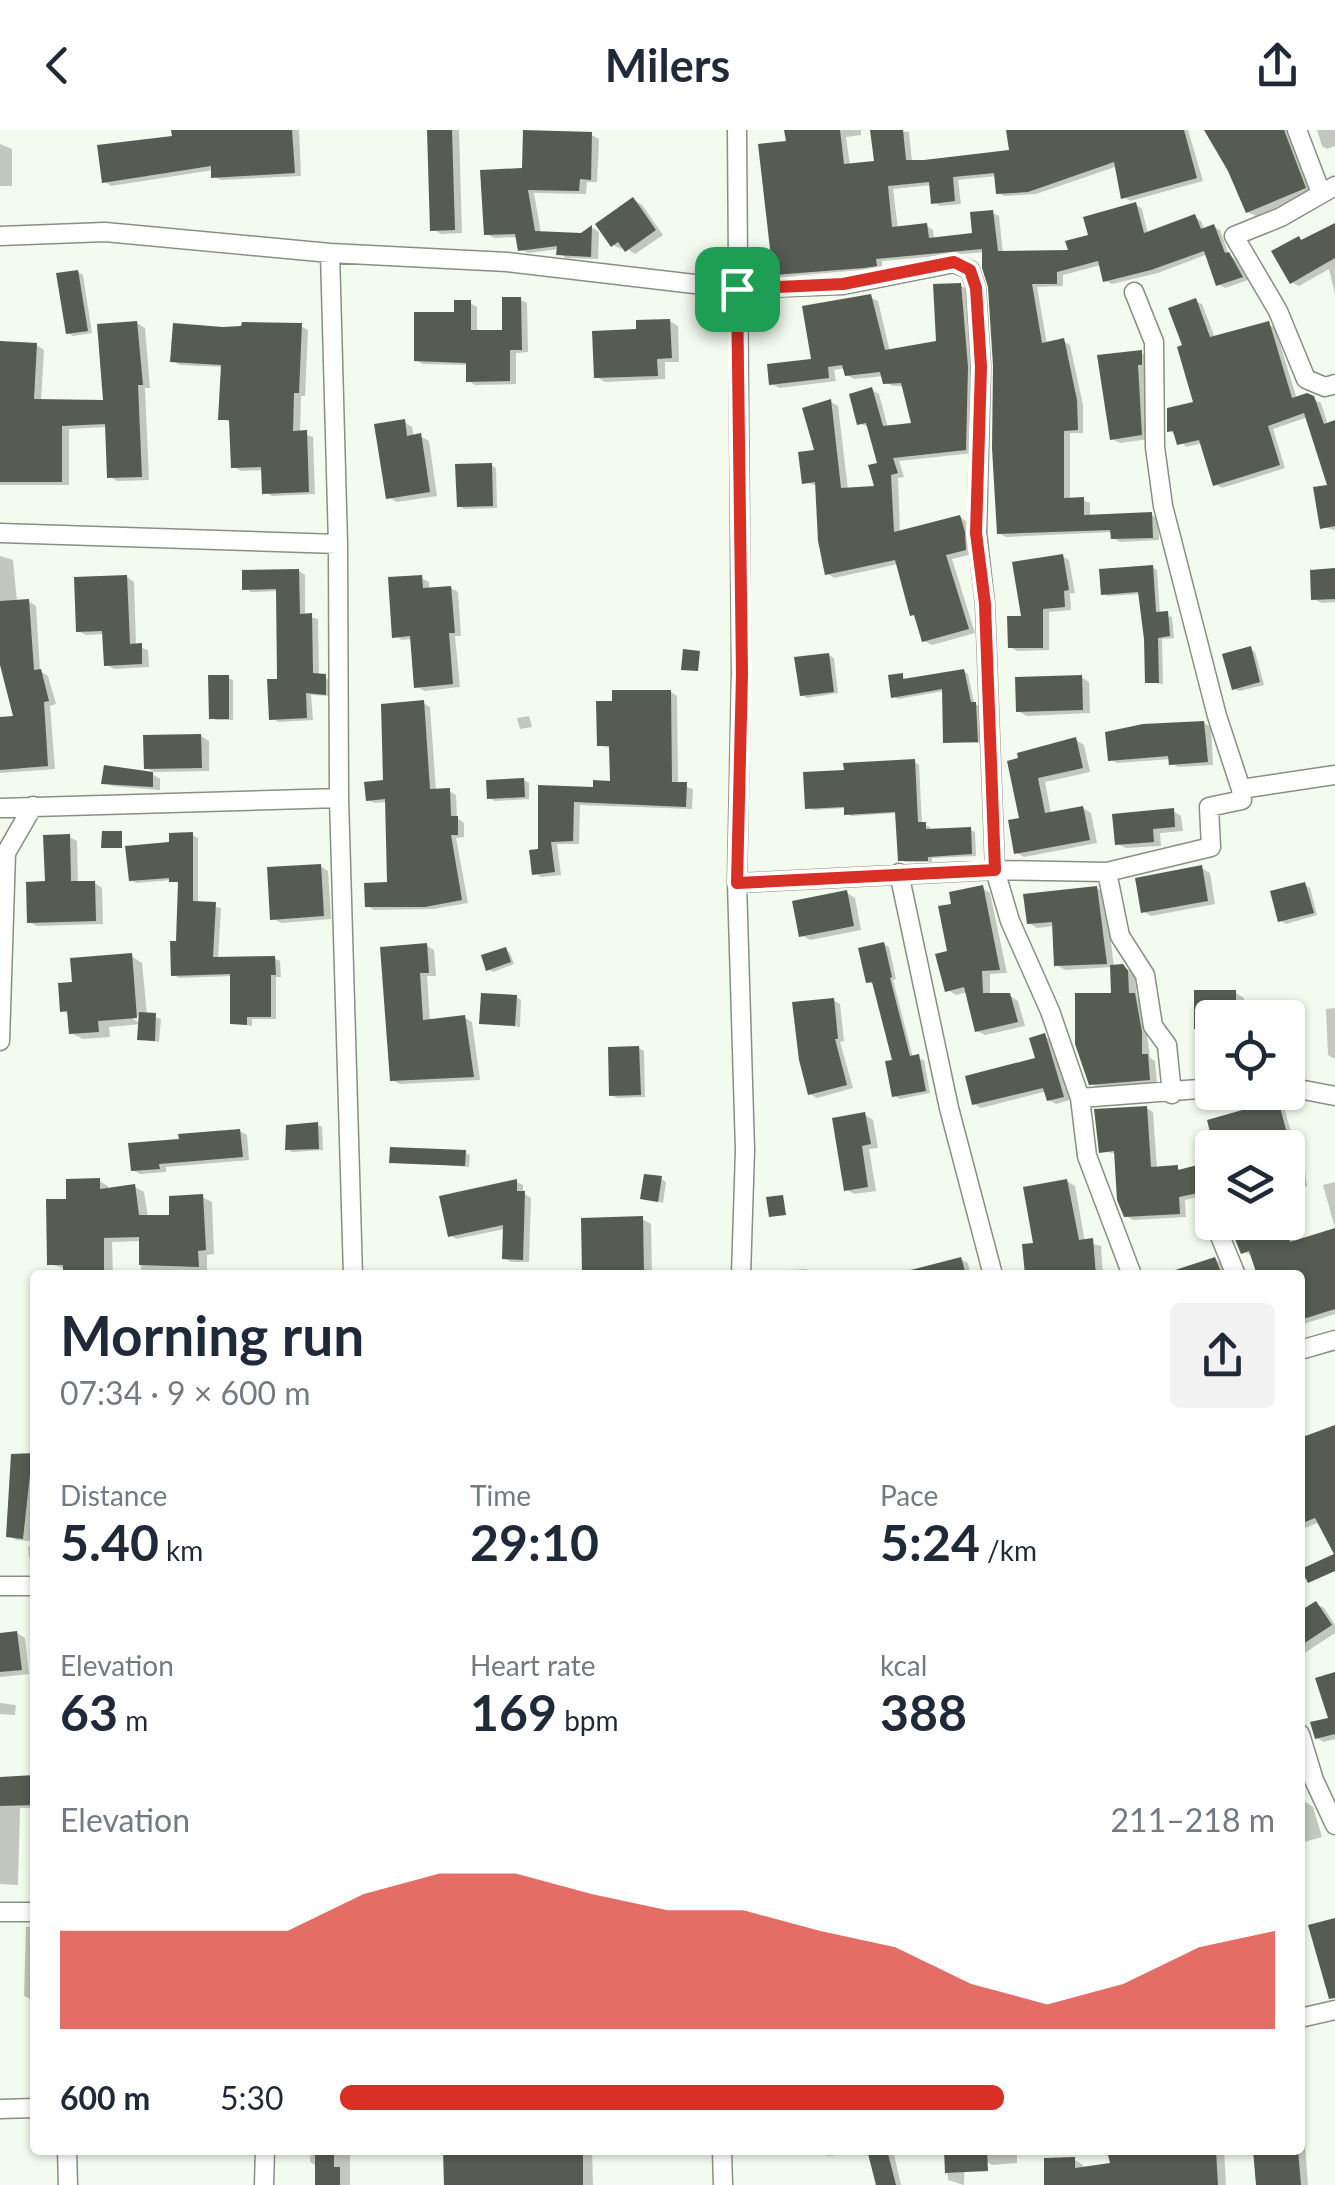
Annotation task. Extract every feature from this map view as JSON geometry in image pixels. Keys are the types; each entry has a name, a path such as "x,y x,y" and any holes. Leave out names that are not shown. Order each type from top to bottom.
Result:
{"street":[{"path":"737,130 742,673 737,883 745,1150 741,1270"},
{"path":"1297,130 1328,190 1281,217 1234,236 1278,311 1306,378 1326,387 1335,384"},
{"path":"0,236 105,232 330,253 507,262 737,289 843,284 954,262 970,270 976,288 981,367 976,533 985,604 995,870 1010,922 1050,1011 1080,1098 1087,1156 1130,1270"},
{"path":"330,253 338,544 339,798 353,1270"},
{"path":"737,883 995,870 1107,872 1210,847 1209,807 1242,800 1162,506 1155,447 1154,342 1134,292"},
{"path":"0,533 338,544"},
{"path":"1241,788 1335,775"},
{"path":"0,808 339,798"},
{"path":"0,1040 3,848 33,806"},
{"path":"1107,872 1120,936 1145,975 1153,1026 1167,1045 1172,1094"},
{"path":"899,874 949,1108 992,1270"},
{"path":"1305,1090 1335,1096"},
{"path":"1080,1098 1195,1091"},
{"path":"1222,1240 1234,1270"},
{"path":"1305,1349 1335,1340"},
{"path":"0,1586 30,1586"},
{"path":"1305,1750 1335,1825"},
{"path":"0,1912 30,1912"},
{"path":"1305,2017 1335,2010"},
{"path":"0,2109 30,2108"},
{"path":"68,2155 68,2185"},
{"path":"264,2185 265,2155"},
{"path":"722,2155 722,2185"}],"building":[{"path":"171,130 292,130 295,173 211,178 211,166 102,183 97,145 172,136"},
{"path":"427,130 452,130 455,230 430,231"},
{"path":"523,130 592,132 591,180 580,179 579,191 528,190 535,231 581,233 592,225 591,257 556,255 557,246 518,251 515,234 484,235 480,170 522,168"},
{"path":"784,130 840,130 844,164 874,161 870,130 903,130 906,160 924,160 1009,150 1006,130 1184,130 1197,178 1121,199 1114,162 1028,192 996,194 994,173 953,177 955,201 931,204 929,182 888,186 892,227 927,223 929,238 972,233 970,212 993,210 998,251 1068,250 1065,241 1088,235 1083,217 1136,202 1144,233 1195,214 1201,229 1214,224 1225,253 1229,252 1243,277 1216,286 1204,251 1103,282 1098,261 1057,272 1057,284 1032,284 1042,343 1064,338 1077,400 1078,430 1064,431 1064,498 1084,497 1084,515 1152,512 1153,538 1111,539 1110,530 997,534 993,366 982,249 876,259 877,266 864,268 773,275 758,144 786,141"},
{"path":"1204,130 1284,130 1306,188 1246,213"},
{"path":"633,197 656,230 625,252 618,242 611,247 595,224"},
{"path":"1335,223 1335,258 1290,284 1271,251"},
{"path":"78,270 88,331 66,334 56,273"},
{"path":"961,283 968,367 966,450 893,458 898,473 891,475 894,532 960,515 965,532 966,550 946,555 969,629 922,642 914,615 910,616 895,560 825,575 818,541 815,482 802,484 798,452 814,450 802,408 831,399 841,488 874,486 868,465 877,463 866,423 857,425 849,394 872,387 883,426 911,423 901,383 883,384 880,372 845,376 842,365 828,367 829,378 769,385 767,364 811,359 802,306 871,294 885,350 936,341 933,284"},
{"path":"502,297 521,297 522,350 510,350 510,381 466,382 466,363 414,361 414,312 454,312 454,300 471,300 471,330 502,330"},
{"path":"1196,298 1210,337 1269,321 1292,398 1307,393 1314,396 1324,424 1335,420 1335,526 1320,529 1313,487 1327,485 1304,413 1268,426 1280,465 1213,486 1199,440 1177,445 1173,431 1167,432 1167,408 1193,402 1177,347 1182,345 1168,308"},
{"path":"670,319 672,358 657,359 658,376 594,378 592,331 636,329 636,320"},
{"path":"137,321 143,385 138,385 142,477 107,478 105,424 62,426 62,482 0,482 0,341 37,343 34,399 103,400 97,324"},
{"path":"242,322 302,323 293,431 307,430 309,492 262,494 261,467 231,468 229,420 218,420 221,365 170,362 173,323 223,327 241,326"},
{"path":"1142,350 1142,365 1138,365 1142,435 1110,440 1097,355"},
{"path":"405,419 407,436 421,433 430,492 386,499 374,424"},
{"path":"492,463 493,506 457,507 455,464"},
{"path":"1063,554 1069,590 1064,591 1065,607 1043,609 1043,648 1008,648 1007,616 1021,616 1012,562"},
{"path":"1153,565 1156,612 1168,611 1170,636 1158,638 1159,683 1145,683 1138,592 1101,595 1099,569"},
{"path":"1335,568 1335,599 1311,600 1310,570"},
{"path":"299,569 300,614 312,613 313,673 326,674 326,695 306,693 307,718 269,720 267,679 277,679 276,589 242,590 242,570"},
{"path":"127,575 130,644 142,643 142,664 104,666 102,631 76,632 74,577"},
{"path":"422,575 423,588 451,586 455,633 449,633 453,684 414,688 410,636 392,638 388,577"},
{"path":"29,599 34,670 41,669 49,701 44,702 48,766 0,770 0,717 13,716 0,665 0,601"},
{"path":"1251,646 1260,682 1232,690 1222,654"},
{"path":"683,649 700,651 698,671 681,670"},
{"path":"829,653 834,692 800,696 794,657"},
{"path":"964,669 971,702 976,702 978,742 943,743 942,689 891,698 888,675 903,673 903,679"},
{"path":"208,675 229,675 229,719 209,719"},
{"path":"1082,675 1083,710 1016,712 1015,677"},
{"path":"612,690 671,690 672,782 687,782 686,807 574,802 573,841 551,842 555,872 532,875 529,850 538,849 538,785 593,787 593,780 610,781 609,746 597,746 596,701 612,701"},
{"path":"424,700 430,789 450,788 451,816 458,816 458,835 451,835 462,900 425,907 365,907 364,883 387,882 385,799 366,801 364,782 383,780 381,704"},
{"path":"1204,721 1208,762 1169,765 1168,756 1108,761 1105,732 1143,724"},
{"path":"201,734 202,768 144,769 143,735"},
{"path":"1076,737 1083,768 1038,778 1045,813 1083,806 1090,840 1014,854 1008,820 1019,818 1007,761 1018,758 1017,753"},
{"path":"915,759 918,822 926,822 926,829 971,827 972,854 898,861 895,812 844,815 844,807 805,809 803,772 844,770 843,763"},
{"path":"104,765 153,772 153,787 101,784"},
{"path":"524,778 525,797 487,799 486,780"},
{"path":"1174,808 1175,827 1153,829 1154,842 1115,845 1112,814"},
{"path":"102,831 122,831 122,848 101,848"},
{"path":"193,832 193,901 216,902 213,957 275,956 271,1017 247,1017 247,1025 230,1024 230,974 171,976 170,941 176,941 178,882 169,882 169,878 129,881 125,846 169,842 169,833"},
{"path":"70,834 71,881 95,881 96,921 27,923 26,882 45,881 43,835"},
{"path":"321,864 324,916 270,920 267,867"},
{"path":"1202,865 1208,901 1141,913 1135,878"},
{"path":"1305,882 1314,913 1278,922 1270,891"},
{"path":"983,885 1000,970 982,971 983,993 1010,993 1018,1022 975,1032 964,987 945,992 935,954 947,951 938,906 951,904 949,892"},
{"path":"1097,886 1107,964 1054,966 1052,922 1027,924 1023,894"},
{"path":"847,890 854,926 799,937 792,901"},
{"path":"884,942 910,1056 919,1054 926,1091 892,1097 885,1061 892,1060 872,982 866,983 858,948"},
{"path":"427,943 429,973 420,973 423,1020 465,1015 474,1077 390,1081 380,947"},
{"path":"506,947 511,962 486,971 481,955"},
{"path":"132,953 137,1018 98,1021 99,1032 69,1034 67,1011 60,1012 58,983 72,982 70,958"},
{"path":"1123,964 1128,971 1129,993 1135,993 1142,1054 1148,1054 1150,1080 1089,1085 1075,1044 1075,993 1111,993 1110,965"},
{"path":"1194,990 1236,990 1236,1000 1195,1000 1194,1029"},
{"path":"481,993 517,995 515,1026 479,1024"},
{"path":"834,998 835,1039 847,1085 808,1095 792,1002"},
{"path":"139,1012 156,1013 155,1041 137,1040"},
{"path":"1045,1033 1064,1097 1047,1101 1043,1088 972,1105 965,1076 1035,1058 1029,1038"},
{"path":"639,1046 641,1095 609,1096 608,1047"},
{"path":"1147,1106 1151,1167 1178,1165 1178,1170 1195,1166 1195,1194 1179,1197 1180,1214 1124,1217 1117,1200 1114,1151 1099,1153 1094,1109"},
{"path":"1242,1110 1281,1110 1286,1130 1210,1130 1207,1120"},
{"path":"865,1112 871,1144 862,1146 868,1187 844,1191 832,1118"},
{"path":"318,1122 319,1149 285,1150 286,1125"},
{"path":"240,1129 243,1157 159,1164 160,1169 131,1171 128,1143"},
{"path":"390,1147 466,1150 465,1166 389,1163"},
{"path":"644,1174 662,1176 658,1202 640,1199"},
{"path":"100,1178 100,1189 135,1184 139,1215 169,1215 169,1196 203,1194 206,1250 198,1251 199,1267 139,1265 139,1237 104,1238 104,1270 63,1270 63,1265 47,1265 46,1199 66,1199 66,1179"},
{"path":"517,1179 517,1191 525,1191 523,1260 502,1259 503,1225 448,1237 439,1196"},
{"path":"1067,1179 1079,1240 1093,1238 1096,1270 1025,1270 1022,1244 1033,1243 1023,1187"},
{"path":"783,1195 786,1215 769,1217 766,1197"},
{"path":"643,1216 644,1270 582,1270 581,1218"},
{"path":"1335,1228 1335,1309 1305,1318 1305,1270 1255,1270 1249,1251 1241,1254 1235,1240 1290,1242"},
{"path":"961,1257 965,1270 911,1270"},
{"path":"1215,1257 1220,1270 1175,1270"},
{"path":"1335,1425 1335,1571 1308,1583 1305,1567 1334,1554 1315,1518 1305,1522 1305,1436"},
{"path":"30,1453 23,1539 6,1537 11,1454"},
{"path":"1316,1601 1332,1625 1305,1643 1305,1608"},
{"path":"17,1631 22,1670 0,1672 0,1633"},
{"path":"1335,1672 1335,1734 1315,1739 1310,1722 1328,1718 1315,1678"},
{"path":"30,1775 30,1805 0,1806 0,1777"},
{"path":"1335,1918 1335,1998 1329,1999 1308,1925"},
{"path":"315,2155 334,2155 334,2167 340,2167 340,2185 315,2185"},
{"path":"443,2155 583,2155 583,2185 444,2185"},
{"path":"868,2155 888,2155 896,2185 876,2185"},
{"path":"944,2155 987,2155 988,2171 945,2173"},
{"path":"1108,2155 1216,2155 1218,2185 1044,2185 1044,2158 1075,2157 1075,2168 1110,2163"},
{"path":"1253,2155 1298,2155 1301,2185 1256,2185"}],"route":[{"path":"954,262 970,270 976,288 981,367 976,533 985,604 995,870 737,883 742,673 737,289 843,284 954,262"}]}
